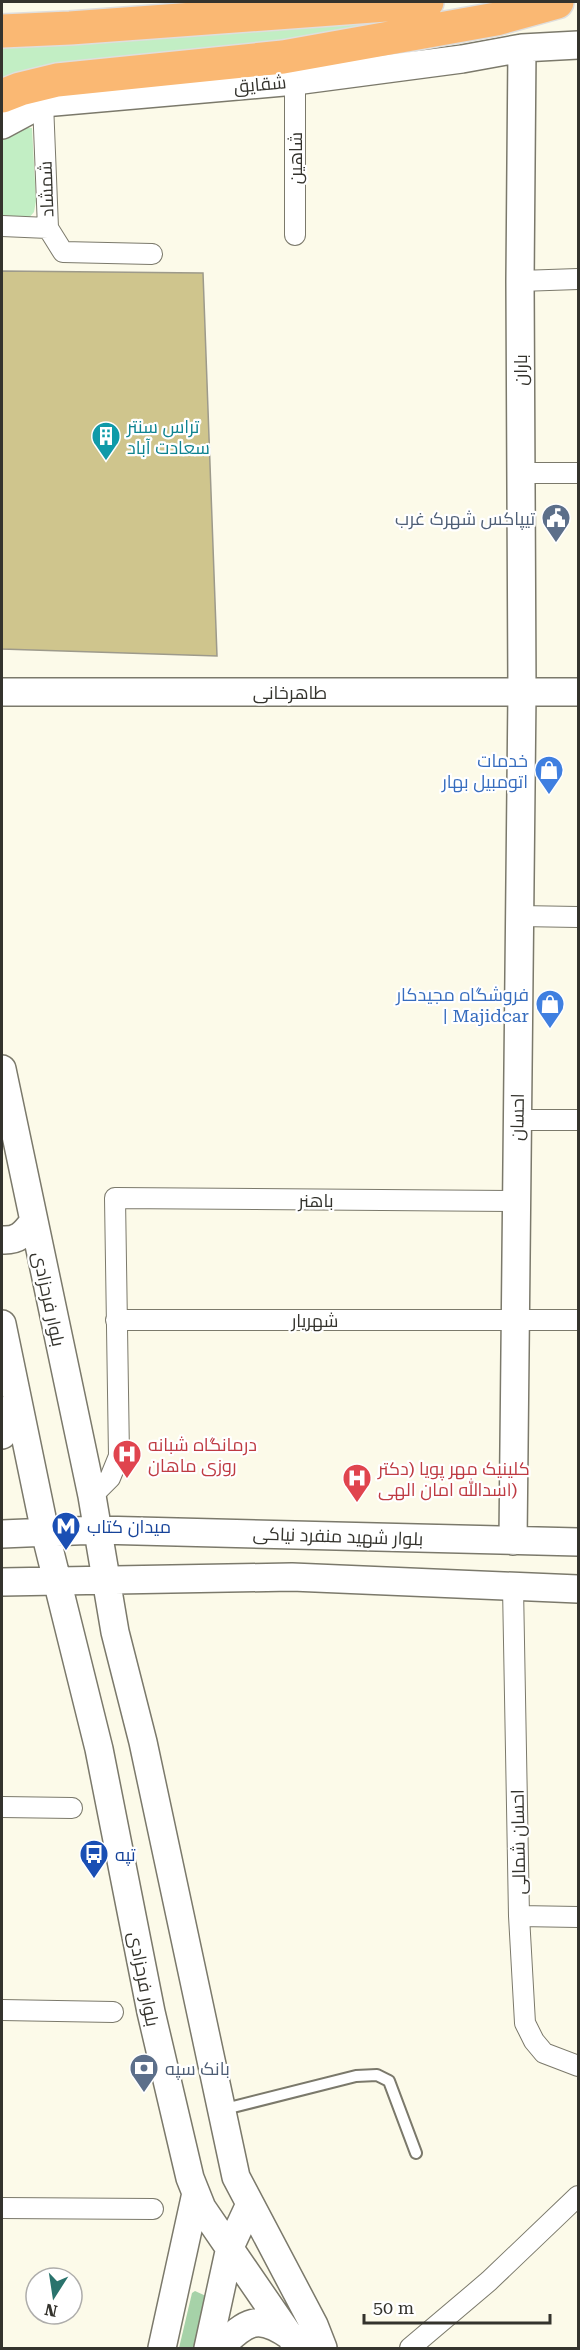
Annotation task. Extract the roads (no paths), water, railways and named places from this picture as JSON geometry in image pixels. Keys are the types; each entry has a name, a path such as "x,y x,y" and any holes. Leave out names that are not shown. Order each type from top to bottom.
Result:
{"highway":[{"path":"2,31 427,2"},
{"path":"2,96 57,80 283,57 496,19 557,2"}],"main road":[{"name":"شقایق","path":"2,125 43,103 295,81 462,59 522,48 579,45"},
{"name":"باران","path":"522,48 520,281 522,692"},
{"name":"طاهرخانی","path":"2,692 579,692"},
{"name":"احسان","path":"513,1541 522,692"},
{"name":"بلوار فرحزادی","path":"2,1069 108,1581"},
{"path":"2,1240 12,1241 23,1235 33,1222"},
{"path":"2,1324 45,1532"},
{"path":"2,1435 17,1399"},
{"name":"بلوار شهید منفرد نیاکی","path":"2,1534 98,1530 579,1542"},
{"name":"بلوار فرحزادی","path":"45,1532 99,1749 151,2012 181,2146 202,2208 294,2342"},
{"path":"2,1582 292,1577 579,1589"},
{"path":"108,1581 116,1632 143,1742 236,2177 314,2325 323,2349"},
{"path":"99,1749 102,1733 109,1724 121,1722 143,1742"},
{"path":"162,2349 196,2193"},
{"path":"208,2349 230,2247 250,2204"},
{"path":"219,2349 241,2327 262,2322 275,2325 294,2342"}],"street":[{"name":"شاهین","path":"295,81 295,235"},
{"name":"شمشاد","path":"2,226 48,228 43,103"},
{"path":"48,228 63,252 152,254"},
{"path":"520,281 579,279"},
{"path":"521,473 579,473"},
{"path":"519,916 579,916"},
{"path":"517,1120 579,1120"},
{"name":"باهنر","path":"116,1320 116,1198 516,1201"},
{"path":"92,1496 110,1478 119,1456 116,1320"},
{"name":"شهریار","path":"116,1320 579,1320"},
{"name":"احسان شمالی","path":"513,1587 519,1916 525,2023 534,2041 544,2053 579,2066"},
{"path":"2,1807 72,1808"},
{"path":"519,1916 579,1917"},
{"path":"2,2010 113,2012"},
{"path":"410,2349 489,2281 579,2196"},
{"path":"2,2208 153,2210"}],"lane":[{"path":"220,2110 356,2076 377,2075 389,2081 416,2153"}],"place":[{"name":"تراس سنتر سعادت آباد","path":"106,462"},
{"name":"تیپاکس شهرک غرب","path":"556,544"},
{"name":"خدمات اتومبیل بهار","path":"549,796"},
{"name":"فروشگاه مجیدکار | Majidcar","path":"550,1030"},
{"name":"درمانگاه شبانه روزی ماهان","path":"127,1480"},
{"name":"کلینیک مهر پویا (دکتر اسدالله امان الهی)","path":"357,1504"},
{"name":"میدان کتاب","path":"66,1552"},
{"name":"تپه","path":"94,1880"},
{"name":"بانک سپه","path":"144,2094"}]}
